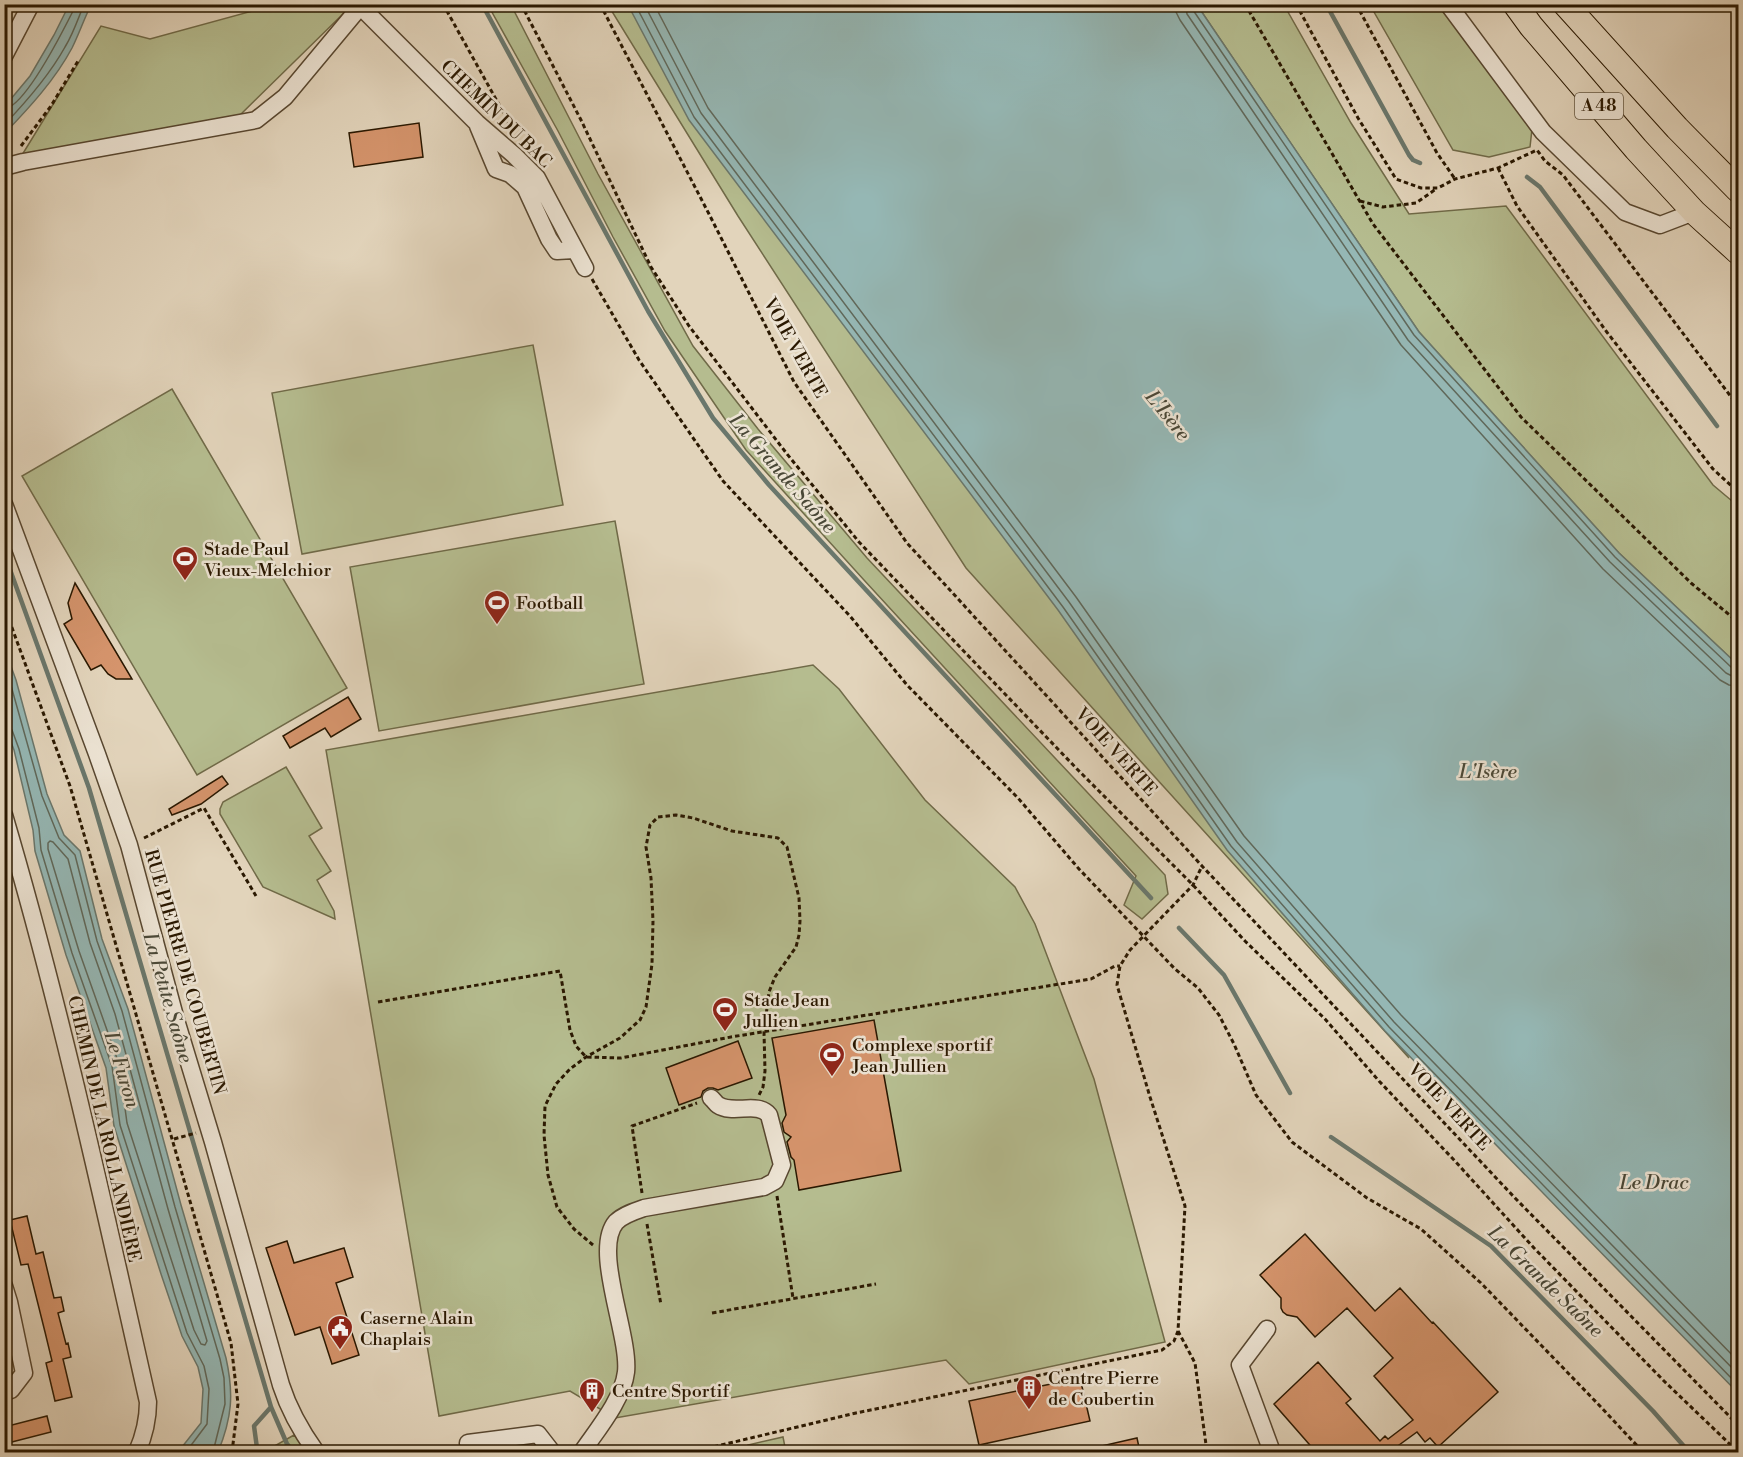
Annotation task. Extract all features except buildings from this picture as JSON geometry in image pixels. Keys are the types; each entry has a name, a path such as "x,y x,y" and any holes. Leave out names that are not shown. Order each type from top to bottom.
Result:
{"highway":[{"name":"A 48","path":"1515,4 1531,26 1636,149 1690,208"},
{"name":"A 48","path":"1565,4 1677,129 1738,190"},
{"path":"1690,208 1738,252"},
{"path":"1690,208 1738,264"}],"street":[{"path":"4,56 31,4"},
{"path":"1448,4 1543,132 1625,212 1660,225 1690,208"},
{"path":"5,167 256,120 285,97 359,6"},
{"name":"CHEMIN DU BAC","path":"359,6 477,123 514,154 537,178 585,268"},
{"path":"477,123 496,169 510,174 525,187 557,251 574,250"},
{"name":"RUE PIERRE DE COUBERTIN","path":"4,504 129,845 176,1020 213,1142 280,1385 287,1405 316,1452"},
{"name":"CHEMIN DE LA ROLLANDIÈRE","path":"4,815 39,939 148,1402 148,1421 137,1452"},
{"path":"582,1452 616,1400 626,1374 624,1345 608,1258 608,1239 616,1223 630,1213 644,1208 764,1187 775,1181 782,1166 766,1111 760,1109 731,1110 719,1105 711,1098"},
{"path":"4,1286 24,1373 11,1390"},
{"path":"1267,1329 1240,1365 1272,1452"},
{"path":"468,1443 538,1434 552,1452"}],"path":[{"path":"443,4 507,119 511,129 514,154"},
{"path":"521,4 581,120 651,267 688,326 787,454 859,542 1245,941 1325,1019 1534,1248 1664,1381 1738,1452"},
{"name":"VOIE VERTE","path":"600,4 794,382 907,543 1202,866 1515,1198 1738,1425"},
{"path":"1245,4 1373,224 1521,417 1691,583 1738,622"},
{"path":"1296,4 1358,118 1396,179 1420,188 1438,188"},
{"path":"1356,4 1437,153 1455,179"},
{"path":"5,167 51,106 78,61"},
{"path":"1360,201 1383,207 1416,203 1455,179 1498,168 1537,150 1545,161 1563,175 1738,406"},
{"path":"1498,168 1517,206 1606,331 1713,469 1738,492"},
{"path":"585,268 639,360 723,481 850,616 907,685 1018,798 1079,869 1175,969 1197,988 1219,1015 1256,1095 1292,1142 1367,1198 1420,1229 1481,1283 1642,1452"},
{"path":"4,606 70,786 231,1343 238,1404 232,1452"},
{"path":"129,845 204,808 256,896"},
{"path":"608,1258 574,1229 557,1207 548,1175 544,1135 545,1106 556,1084 570,1069 620,1038 640,1020 646,1007 652,964 653,921 651,878 646,847 650,825 658,817 684,816 732,831 778,838 787,847 799,898 799,935 796,947 775,977 769,992 764,1032 763,1087 759,1096 760,1109"},
{"path":"692,1452 856,1413 1162,1350 1174,1341 1178,1331 1185,1206 1117,985 1120,966 1130,950 1193,885 1202,866"},
{"path":"378,1002 560,971 570,1030 576,1046 586,1057 621,1058 764,1032 1091,979 1115,966 1120,966"},
{"path":"661,1305 632,1125 711,1098"},
{"path":"173,1139 201,1132"},
{"path":"775,1181 793,1298"},
{"path":"711,1313 876,1284"},
{"path":"1178,1331 1195,1363 1208,1452"}],"green space":[{"path":"274,5 339,5 345,12 239,116 22,155 101,26 150,39"},
{"path":"488,5 511,5 598,174 693,346 758,429 867,558 1165,875 1168,894 1142,919 1124,905 1136,876 746,450 665,331"},
{"path":"608,5 666,5 1193,763 1409,1058 966,568 738,216"},
{"path":"1197,5 1284,5 1351,123 1409,214 1506,206 1713,485 1738,506 1738,665 1619,553 1419,332"},
{"path":"1370,5 1439,5 1532,129 1530,147 1489,157 1453,150"},
{"path":"533,345 563,505 302,554 272,393"},
{"name":"Stade Paul Vieux-Melchior","path":"172,389 347,688 197,775 22,476"},
{"name":"Football","path":"615,521 644,684 379,731 350,567"},
{"name":"Stade Jean Jullien","path":"813,665 839,689 925,800 1015,887 1035,924 1094,1079 1165,1342 969,1384 946,1360 615,1418 570,1391 439,1416 326,750"},
{"path":"286,767 322,828 309,836 331,871 317,880 334,911 335,919 263,887 220,814 223,802"},
{"path":"294,1435 309,1452 264,1452"},
{"path":"783,1437 786,1452 750,1452 748,1445"}],"water":[{"path":"69,5 91,5 72,48 58,71 5,133 5,106 30,76"},
{"name":"L'Isère","path":"628,5 1197,5 1419,332 1619,553 1738,665 1738,1393 1385,1031 1227,850 1058,610 689,120"},
{"name":"Le Furon","path":"5,650 16,680 47,794 64,835 80,851 102,939 128,1009 181,1205 226,1358 231,1395 229,1417 218,1452 178,1452 201,1423 203,1389 198,1367 182,1336 161,1274 114,1126 106,1068 66,955 35,851 33,830 14,750 5,726"}],"waterway":[{"name":"La Grande Saône","path":"482,4 648,311 713,418 769,485 1151,898"},
{"path":"1326,4 1409,155 1420,163"},
{"path":"1527,177 1540,187 1717,426"},
{"name":"La Petite Saône","path":"4,553 89,788 271,1407 287,1444 294,1452"},
{"name":"La Grande Saône","path":"1179,928 1224,975 1290,1093"},
{"name":"La Grande Saône","path":"1331,1137 1491,1246 1653,1411 1689,1452"},
{"path":"259,1452 254,1426 271,1407"}],"place":[{"name":"Stade Paul Vieux-Melchior","path":"185,582"},
{"name":"Football","path":"497,626"},
{"name":"Stade Jean Jullien","path":"725,1033"},
{"name":"Complexe sportif Jean Jullien","path":"832,1078"},
{"name":"Caserne Alain Chaplais","path":"340,1351"},
{"name":"Centre Pierre de Coubertin","path":"1029,1411"},
{"name":"Centre Sportif","path":"592,1414"}],"water label":[{"name":"Le Drac","path":"1654,1183"}]}
